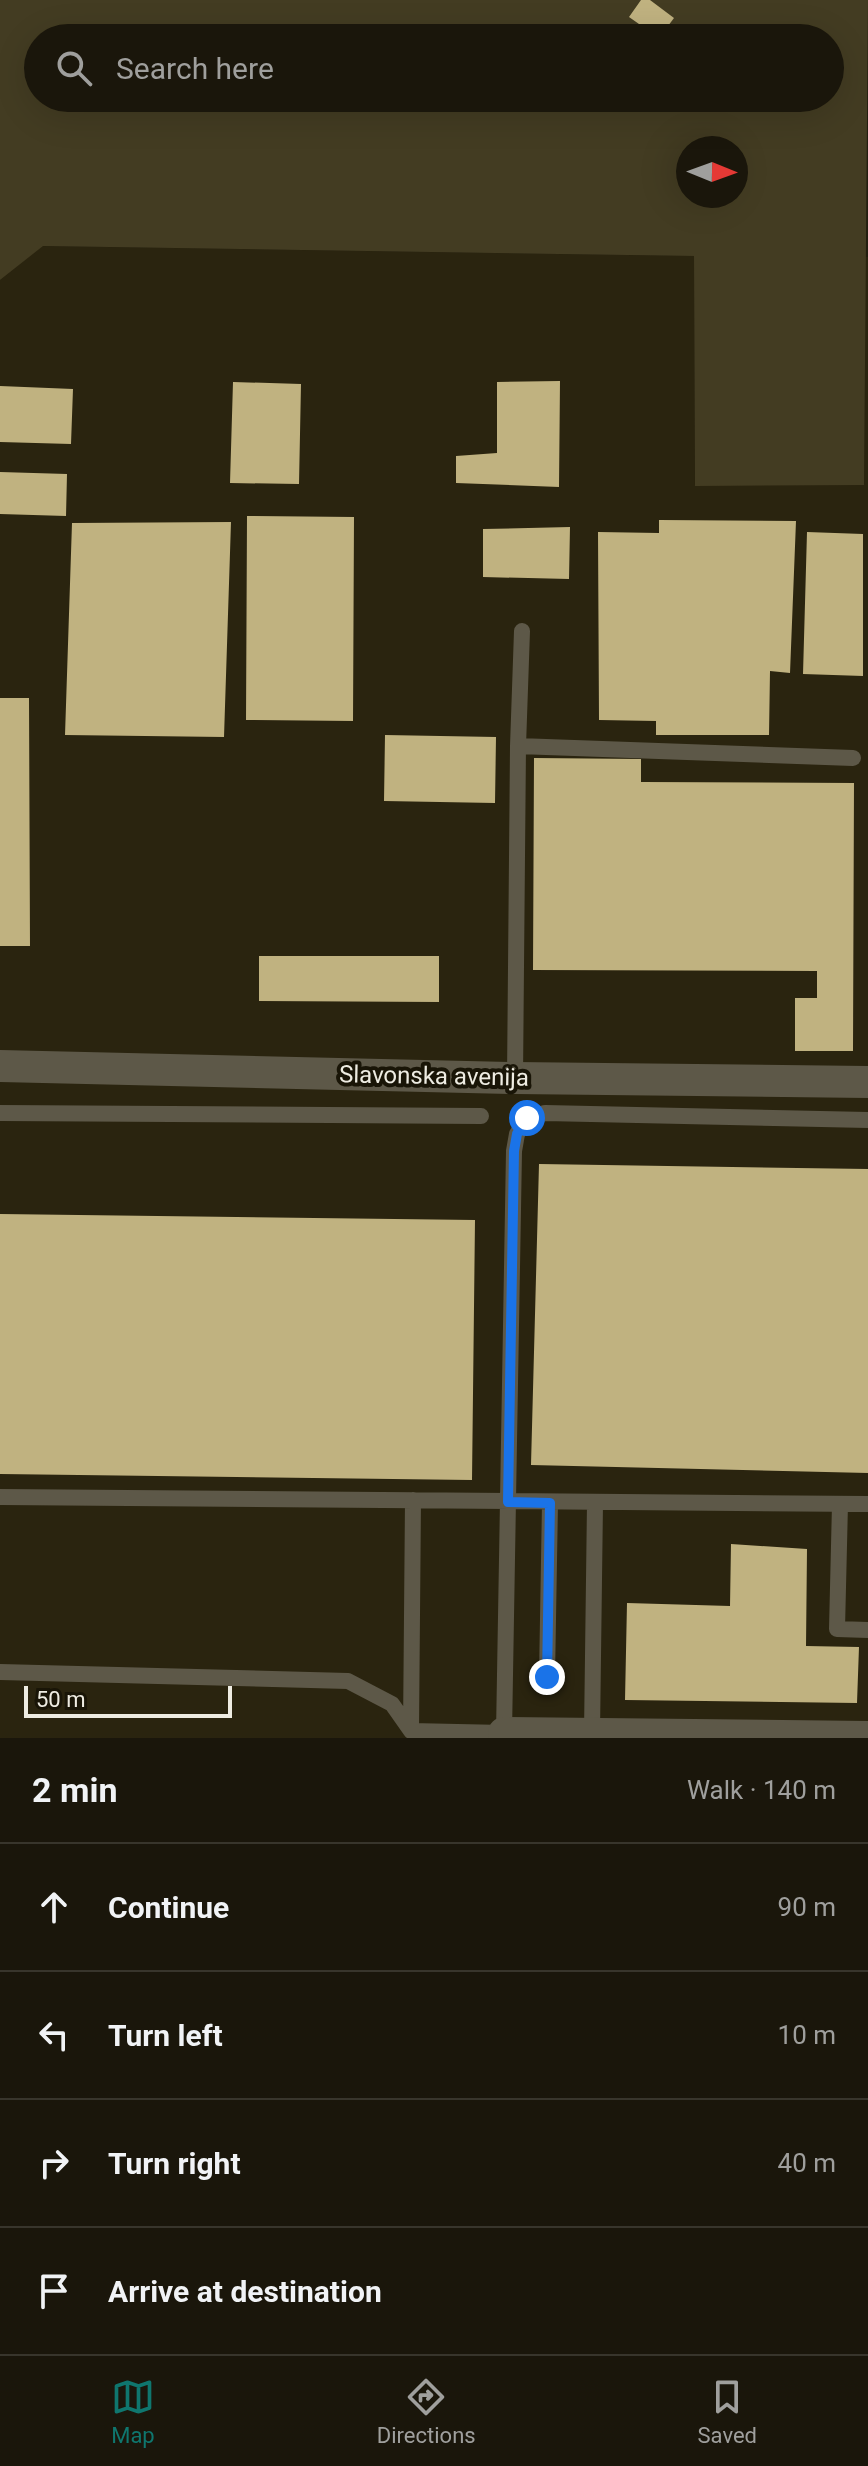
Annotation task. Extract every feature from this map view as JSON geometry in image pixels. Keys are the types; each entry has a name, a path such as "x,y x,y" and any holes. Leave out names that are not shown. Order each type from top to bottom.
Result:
{"street":[{"name":"Slavonska avenija","path":"0,1066 515,1078 868,1082"},
{"path":"504,1733 868,1737"}],"lane":[{"path":"515,1078 522,631"},
{"path":"518,746 853,758"},
{"path":"0,1113 481,1116"},
{"path":"411,1731 504,1733 514,1151 517,1134 527,1118 545,1113 868,1120"},
{"path":"0,1497 868,1504"},
{"path":"411,1731 413,1500"},
{"path":"547,1677 550,1503"},
{"path":"592,1733 595,1503"},
{"path":"840,1504 837,1629 868,1630"},
{"path":"0,1672 348,1681 392,1704 411,1731"}],"shaded area":[{"path":"0,0 868,0 864,485 695,486 694,256 43,246 0,280"},
{"path":"42,246 694,256 695,485 864,485 865,257 868,257 868,1738 0,1738 0,280"}],"building":[{"path":"641,0 650,0 674,18 670,24 639,24 629,17"},
{"path":"560,381 559,487 456,483 456,456 497,453 497,382"},
{"path":"233,382 301,384 299,484 230,483"},
{"path":"0,386 73,389 71,444 0,442"},
{"path":"0,472 67,474 66,516 0,514"},
{"path":"247,516 354,517 353,721 246,720"},
{"path":"659,520 796,521 790,673 770,671 769,735 656,735 656,721 599,720 598,532 659,533"},
{"path":"231,522 224,737 65,735 72,523"},
{"path":"570,527 569,579 483,577 483,529"},
{"path":"807,532 863,534 863,676 803,674"},
{"path":"0,698 29,698 30,946 0,946"},
{"path":"385,735 496,737 495,803 384,801"},
{"path":"534,758 641,759 641,782 854,783 853,1051 795,1051 795,998 817,998 817,971 533,970"},
{"path":"259,956 439,956 439,1002 259,1001"},
{"path":"539,1164 868,1169 868,1473 531,1465"},
{"path":"0,1214 475,1220 472,1480 0,1474"},
{"path":"731,1544 807,1549 806,1646 859,1647 857,1703 625,1700 627,1603 730,1606"}],"route":[{"path":"527,1118 517,1134 514,1151 508,1502 550,1503 547,1677"}]}
